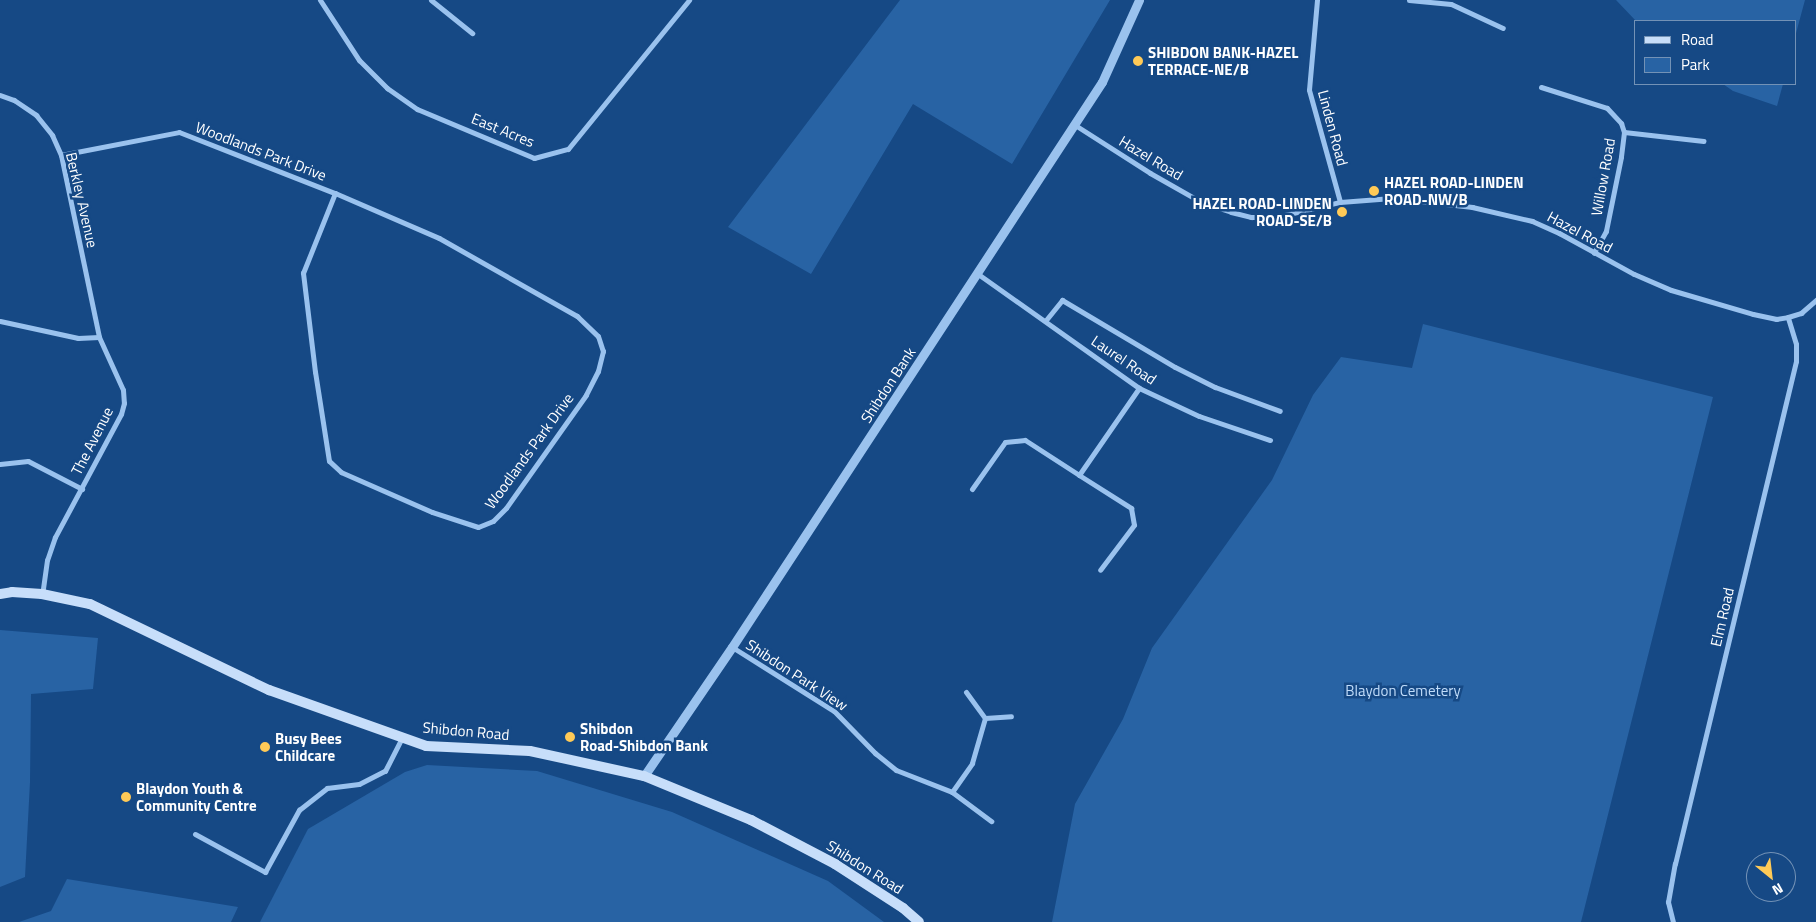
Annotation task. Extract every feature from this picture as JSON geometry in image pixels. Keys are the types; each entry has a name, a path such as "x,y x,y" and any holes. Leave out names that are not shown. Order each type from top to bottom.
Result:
{"main road":[{"name":"Shibdon Road","path":"0,594 12,592 42,594 90,604 269,690 426,746 530,751 644,776 751,820 835,864 903,908 919,922"}],"street":[{"name":"East Acres","path":"320,0 359,60 387,88 417,109 534,158 568,149 689,0"},
{"path":"431,0 472,34"},
{"name":"Shibdon Bank","path":"644,776 732,647 1075,125 1102,82 1140,0"},
{"name":"Linden Road","path":"1317,0 1309,90 1340,202"},
{"path":"1409,0 1450,4 1503,28"},
{"name":"Willow Road","path":"1540,88 1607,108 1616,115 1624,132 1621,157 1606,231 1594,253"},
{"name":"Berkley Avenue","path":"0,94 14,100 36,115 52,135 61,156 100,337"},
{"name":"Hazel Road","path":"1075,125 1150,173 1202,202 1231,212 1251,217 1276,217 1340,202 1392,198 1472,207 1508,214 1559,232 1634,274 1670,290 1776,319 1788,318"},
{"name":"Woodlands Park Drive","path":"61,156 179,132 335,193 439,238 577,316 598,336 603,351 598,371 586,395 506,508 493,520 478,527 449,518 341,472 329,461 315,372 303,273 335,193"},
{"name":"Willow Road","path":"1624,132 1703,141"},
{"name":"Laurel Road","path":"978,274 1046,320 1139,388 1199,416 1270,440"},
{"path":"1046,320 1062,300 1175,367 1215,387 1280,411"},
{"path":"1788,318 1801,313 1816,300"},
{"name":"Elm Road","path":"1673,922 1668,902 1675,864 1796,361 1796,344 1788,318"},
{"path":"0,321 78,338 100,337"},
{"name":"The Avenue","path":"42,594 47,560 55,538 121,414 124,403 122,390 100,337"},
{"path":"1079,474 1139,388"},
{"path":"972,489 1005,442 1025,440 1079,474 1131,508 1134,525 1100,570"},
{"path":"0,464 28,461 82,489"},
{"name":"Shibdon Park View","path":"732,647 834,711 875,753 896,770 952,792 991,821"},
{"path":"966,692 985,718"},
{"path":"985,718 1011,716"},
{"path":"952,792 972,763 985,718"},
{"path":"195,834 265,872 299,810 327,788 359,784 385,771 402,737"}],"green space":[{"path":"900,0 1110,0 1012,164 913,104 811,274 728,227"},
{"path":"1616,0 1805,0 1796,33 1796,20 1635,20"},
{"path":"1724,85 1783,85 1777,106 1733,91"},
{"name":"Blaydon Cemetery","path":"1423,324 1713,397 1581,922 1052,922 1075,804 1123,719 1152,648 1272,480 1313,395 1341,357 1412,368"},
{"path":"0,630 98,638 93,689 31,694 30,782 25,877 0,887"},
{"path":"427,765 537,771 672,812 828,881 884,922 260,922 308,829 405,772"},
{"path":"67,879 238,907 231,922 19,922 51,911"}],"place":[{"name":"SHIBDON BANK-HAZEL TERRACE-NE/B","path":"1138,61"},
{"name":"HAZEL ROAD-LINDEN ROAD-NW/B","path":"1374,191"},
{"name":"HAZEL ROAD-LINDEN ROAD-SE/B","path":"1342,212"},
{"name":"Shibdon Road-Shibdon Bank","path":"570,737"},
{"name":"Busy Bees Childcare","path":"265,747"},
{"name":"Blaydon Youth & Community Centre","path":"126,797"}]}
